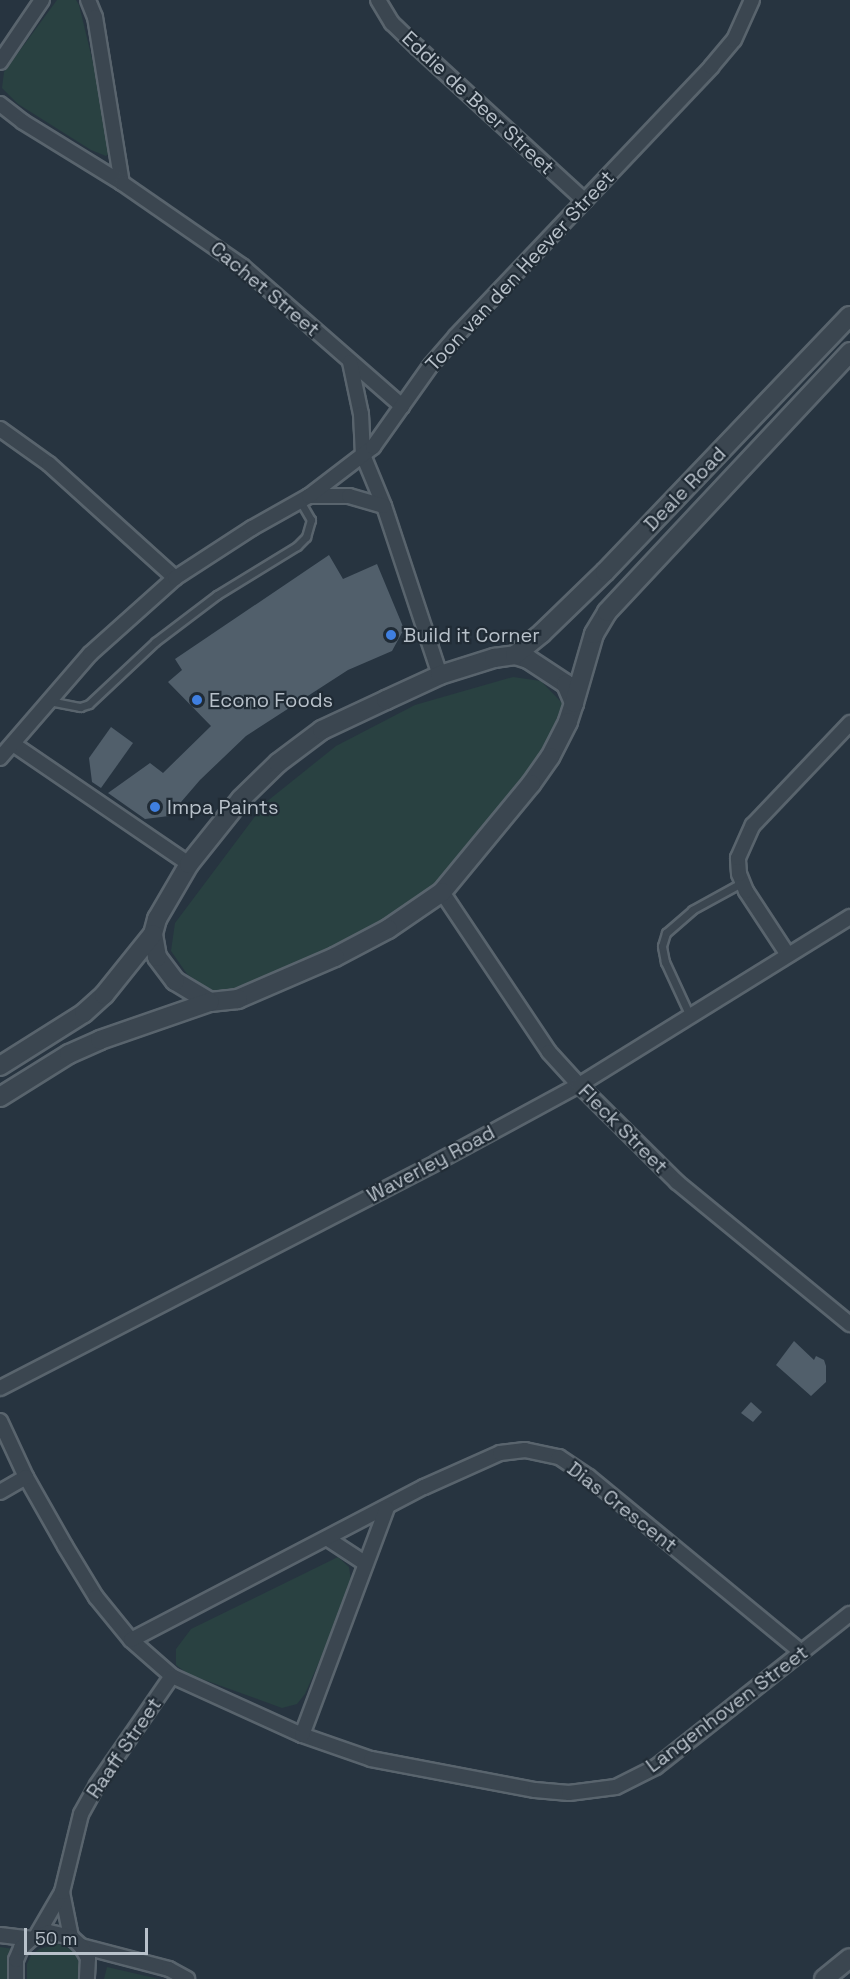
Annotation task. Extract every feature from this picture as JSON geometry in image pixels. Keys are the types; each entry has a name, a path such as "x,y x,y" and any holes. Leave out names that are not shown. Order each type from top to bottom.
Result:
{"street":[{"path":"0,62 42,0"},
{"path":"88,0 94,17 122,183"},
{"name":"Eddie de Beer Street","path":"378,0 392,23 585,201"},
{"name":"Toon van den Heever Street","path":"0,758 90,654 175,578 304,498 373,447 456,336 734,40 752,0"},
{"name":"Cachet Street","path":"0,104 23,122 122,183 242,266 402,406"},
{"name":"Deale Road","path":"0,1066 84,1013 104,995 153,934 166,900 189,864 241,799 278,763 322,729 440,675 494,658 515,655 542,633 605,572 850,316"},
{"name":"Deale Road","path":"0,1097 69,1054 100,1040 210,1002 238,999 335,957 388,929 442,892 550,757 568,722 594,634 607,612 850,352"},
{"path":"350,362 361,414 363,455 384,506 440,675"},
{"path":"0,429 49,464 175,578"},
{"path":"304,498 349,496 384,506"},
{"path":"515,655 528,659 555,675 566,684 574,703"},
{"path":"788,955 743,882 739,874 738,858 753,825 850,723"},
{"path":"13,744 189,864"},
{"name":"Fleck Street","path":"442,892 549,1052 579,1085 677,1182 850,1324"},
{"name":"Waverley Road","path":"0,1388 579,1085 850,917"},
{"path":"153,934 157,957 175,981 210,1002"},
{"name":"Langenhoven Street","path":"0,1421 26,1477 96,1597 131,1640 172,1676 302,1735 371,1759 467,1779 558,1792 596,1791 616,1787 656,1767 850,1614"},
{"name":"Dias Crescent","path":"131,1640 424,1487 500,1453 525,1450 559,1458 589,1477 801,1652"},
{"path":"0,1492 26,1477"},
{"path":"302,1735 387,1508"},
{"path":"328,1539 366,1564"},
{"name":"Raaff Street","path":"16,1979 16,1960 21,1948 34,1937 62,1892 81,1814 97,1785 172,1676"},
{"name":"Raaff Street","path":"62,1892 76,1942 88,1958 87,1979"},
{"path":"0,1935 34,1937 60,1933 76,1942 169,1969 187,1979"},
{"path":"824,1979 850,1958"}],"lane":[{"path":"49,700 80,707 89,704 155,642 217,595 297,546 306,537 312,520 304,498"},
{"path":"690,1016 665,963 662,946 666,933 692,910 743,882"}],"green space":[{"path":"57,0 76,0 79,5 114,149 106,156 91,150 18,104 2,88 4,72"},
{"path":"513,677 541,681 563,704 560,739 472,854 411,911 246,991 214,993 187,974 171,951 175,923 265,803 336,746 415,705"},
{"path":"338,1557 349,1567 352,1587 305,1694 297,1704 282,1708 188,1674 176,1665 176,1649 191,1629"},
{"path":"58,1944 72,1950 79,1958 83,1967 82,1979 27,1979 27,1964 31,1955 39,1949"},
{"path":"0,1947 13,1949 7,1979 0,1979"},
{"path":"107,1967 159,1979 104,1979"}],"building":[{"path":"329,555 343,579 377,564 404,629 392,651 348,670 246,736 200,780 169,816 145,819 108,793 150,763 163,773 211,726 168,682 182,670 175,659"},
{"path":"111,727 133,743 101,788 92,782 89,758"},
{"path":"794,1341 814,1360 816,1356 824,1360 826,1366 826,1382 811,1396 776,1365"},
{"path":"751,1402 762,1412 753,1422 741,1413"}],"place":[{"name":"Build it Corner","path":"391,635"},
{"name":"Econo Foods","path":"197,700"},
{"name":"Impa Paints","path":"155,807"}]}
